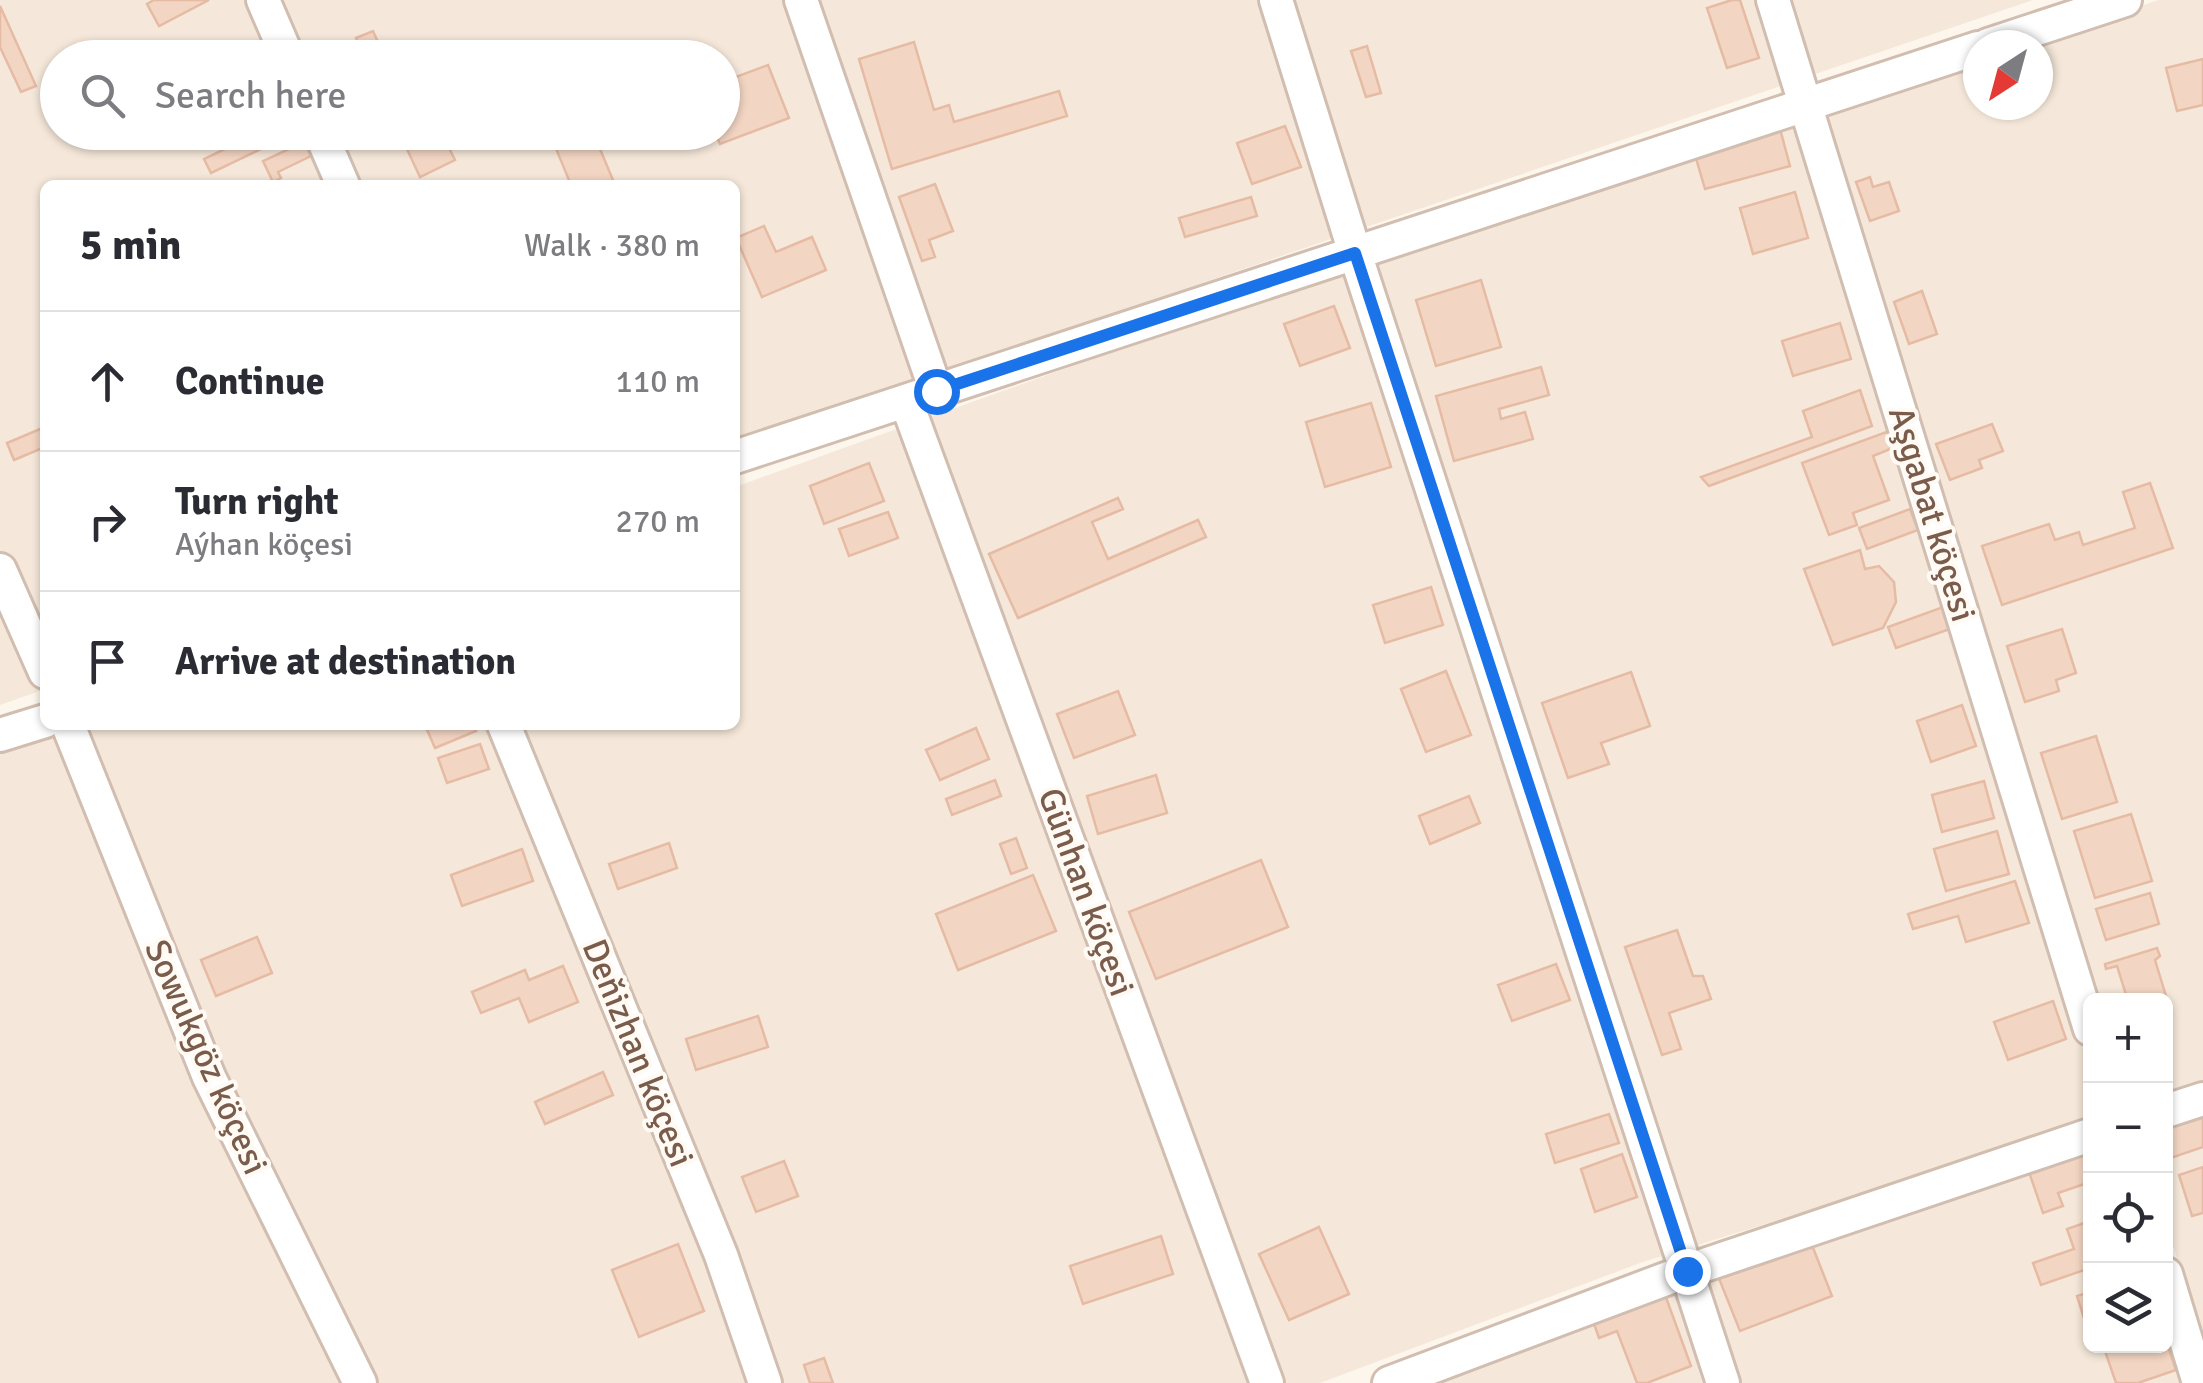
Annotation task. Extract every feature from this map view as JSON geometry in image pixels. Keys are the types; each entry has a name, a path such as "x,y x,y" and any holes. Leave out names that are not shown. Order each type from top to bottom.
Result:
{"street":[{"path":"262,0 280,40"},
{"name":"Günhan köçesi","path":"801,0 921,396 1267,1383"},
{"path":"1276,0 1723,1383"},
{"name":"Aşgabat köçesi","path":"1773,0 2083,1006"},
{"path":"2034,30 2125,0"},
{"path":"740,455 1963,53"},
{"path":"328,150 341,180"},
{"path":"0,570 40,661"},
{"path":"0,735 40,723"},
{"name":"Sowukgöz köçesi","path":"70,730 209,1077 360,1383"},
{"name":"Deňizhan köçesi","path":"506,730 721,1255 766,1383"},
{"path":"2173,1109 2203,1099"},
{"path":"1389,1383 1687,1271 2083,1138"},
{"path":"2173,1297 2199,1383"}],"shaded area":[{"path":"0,0 2033,0 740,440 740,180 40,180 40,691 0,705"},
{"path":"2158,0 2203,0 2203,1346 2173,1245 2173,993 2095,993 1823,117 1963,68 1963,120 2053,120 2053,37"},
{"path":"1793,115 1903,452 2083,1050 2083,1125 1643,1262 1320,1383 0,1383 0,749 60,730 740,730 740,485 1335,272"},
{"path":"2083,1140 2083,1353 2173,1353 2173,1326 2190,1383 1404,1383"}],"building":[{"path":"154,0 209,0 159,26 147,4"},
{"path":"1740,0 1759,58 1727,68 1707,8"},
{"path":"0,6 36,86 21,92 0,47"},
{"path":"373,31 377,40 357,40"},
{"path":"914,42 934,110 949,105 954,122 1059,91 1067,116 892,169 859,59"},
{"path":"1367,46 1381,93 1366,97 1351,51"},
{"path":"2203,59 2203,105 2177,111 2166,68"},
{"path":"768,65 789,118 740,136 740,75"},
{"path":"1779,125 1790,166 1705,189 1693,148"},
{"path":"1285,126 1301,167 1252,184 1237,143"},
{"path":"223,150 259,150 211,173 204,159"},
{"path":"287,150 308,150 311,156 278,172 281,178 277,180 272,180 263,161"},
{"path":"407,150 450,150 455,160 420,177"},
{"path":"557,150 600,150 613,180 569,180"},
{"path":"1870,177 1873,187 1889,182 1899,211 1870,221 1856,182"},
{"path":"935,184 953,231 929,240 935,257 922,261 899,197"},
{"path":"1795,192 1808,238 1753,254 1740,208"},
{"path":"1251,197 1257,216 1185,237 1179,218"},
{"path":"764,226 776,252 812,237 826,270 762,297 740,247 740,236"},
{"path":"1481,280 1501,347 1436,366 1416,300"},
{"path":"1922,291 1937,334 1909,344 1894,302"},
{"path":"1334,306 1350,348 1300,366 1284,324"},
{"path":"1840,323 1851,359 1793,376 1782,341"},
{"path":"1541,367 1549,395 1499,409 1501,419 1525,412 1533,439 1454,461 1436,396"},
{"path":"1860,390 1872,426 1709,486 1701,477 1812,437 1803,411"},
{"path":"1371,403 1391,467 1325,487 1306,422"},
{"path":"1992,424 2003,451 1979,460 1982,468 1950,480 1936,444"},
{"path":"40,429 40,449 14,460 7,443"},
{"path":"1889,431 1895,447 1873,456 1889,500 1853,513 1857,525 1829,535 1802,463"},
{"path":"869,463 884,501 824,524 810,486"},
{"path":"2150,483 2173,548 2002,605 1982,546 2049,524 2055,540 2079,532 2083,545 2135,528 2123,492"},
{"path":"1118,498 1123,509 1092,522 1108,559 1198,520 1206,537 1018,618 989,554"},
{"path":"1910,509 1918,530 1867,549 1859,528"},
{"path":"888,512 898,538 849,556 839,529"},
{"path":"1860,550 1865,569 1879,566 1894,582 1896,602 1883,628 1833,645 1804,569"},
{"path":"1431,587 1443,625 1385,643 1373,605"},
{"path":"1943,607 1950,629 1896,648 1888,627"},
{"path":"2062,629 2076,673 2056,680 2059,691 2025,702 2007,646"},
{"path":"1446,671 1471,735 1426,752 1401,689"},
{"path":"1631,672 1650,726 1601,743 1609,764 1568,778 1542,703"},
{"path":"1118,691 1135,735 1074,758 1057,714"},
{"path":"1962,705 1976,746 1931,762 1917,721"},
{"path":"976,728 989,759 940,780 926,750"},
{"path":"427,730 476,730 476,731 435,748"},
{"path":"2096,736 2117,802 2062,819 2041,753"},
{"path":"480,744 489,769 447,783 438,758"},
{"path":"1156,775 1167,813 1098,834 1087,796"},
{"path":"995,780 1001,796 952,815 946,799"},
{"path":"1984,781 1994,818 1942,832 1932,795"},
{"path":"1469,796 1480,823 1430,844 1419,816"},
{"path":"2131,814 2152,881 2095,898 2074,831"},
{"path":"1997,831 2009,874 1946,891 1934,849"},
{"path":"1016,838 1027,868 1011,874 1000,844"},
{"path":"669,843 677,868 618,889 609,864"},
{"path":"522,849 533,881 462,906 451,875"},
{"path":"1261,860 1288,927 1156,979 1129,912"},
{"path":"1033,875 1056,931 958,970 936,914"},
{"path":"2015,881 2029,923 1966,942 1958,916 1913,929 1908,914"},
{"path":"2150,893 2159,924 2106,940 2096,909"},
{"path":"1677,930 1693,976 1703,976 1711,999 1669,1013 1681,1049 1662,1055 1625,947"},
{"path":"257,937 272,973 216,996 201,960"},
{"path":"2157,948 2160,956 2155,960 2165,993 2125,993 2117,966 2106,969 2105,964"},
{"path":"1556,964 1570,1000 1512,1021 1498,985"},
{"path":"563,966 578,1002 529,1022 519,998 481,1013 472,992 525,970 529,980"},
{"path":"2053,1001 2066,1039 2008,1060 1994,1022"},
{"path":"758,1016 768,1047 696,1070 686,1039"},
{"path":"603,1072 613,1095 545,1124 535,1102"},
{"path":"1609,1114 1619,1143 1555,1163 1546,1134"},
{"path":"2203,1114 2203,1147 2173,1157 2173,1124"},
{"path":"1622,1154 1637,1197 1595,1212 1581,1169"},
{"path":"2083,1154 2083,1184 2058,1193 2063,1206 2043,1213 2027,1166"},
{"path":"784,1161 798,1196 756,1212 742,1177"},
{"path":"2203,1167 2203,1213 2192,1216 2179,1175"},
{"path":"2083,1223 2083,1270 2041,1285 2033,1263 2074,1249 2067,1229"},
{"path":"1319,1227 1349,1294 1289,1320 1259,1254"},
{"path":"1808,1235 1832,1296 1740,1331 1716,1271"},
{"path":"1161,1236 1173,1274 1083,1304 1070,1266"},
{"path":"678,1244 704,1311 639,1337 612,1270"},
{"path":"1664,1292 1691,1366 1647,1383 1637,1383 1617,1331 1599,1338 1592,1318"},
{"path":"2083,1294 2083,1315 2077,1296"},
{"path":"2106,1353 2170,1353 2176,1370 2138,1383 2116,1383"},
{"path":"824,1358 833,1383 810,1383 804,1365"}],"route":[{"path":"936,391 1355,253 1687,1271"}]}
